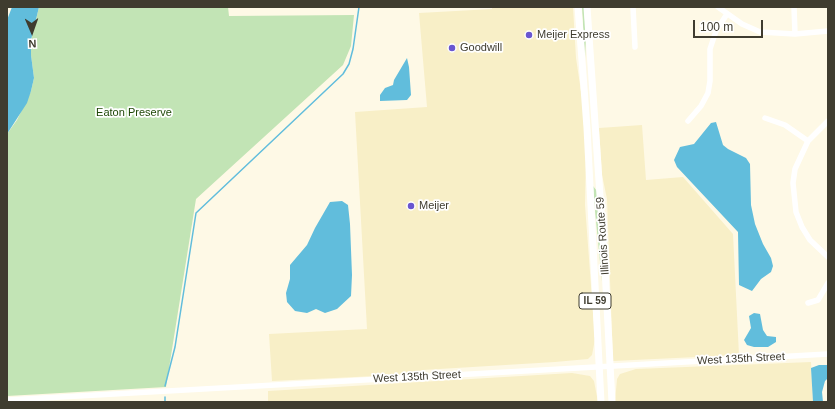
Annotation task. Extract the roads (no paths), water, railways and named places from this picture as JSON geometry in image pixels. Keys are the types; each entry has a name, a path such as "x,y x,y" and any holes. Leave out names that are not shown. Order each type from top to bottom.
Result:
{"main road":[{"name":"Illinois Route 59","path":"578,7 590,174 601,402"},
{"name":"Illinois Route 59","path":"587,7 600,190 612,402"},
{"path":"590,174 600,190"}],"street":[{"path":"633,7 635,47"},
{"path":"718,7 742,24 760,32 795,34 828,30"},
{"path":"794,7 795,34"},
{"path":"688,120 701,106 708,93 710,81 710,49 716,31 727,14"},
{"path":"765,118 785,125 808,141"},
{"path":"828,121 808,141 795,169 794,198 802,227 810,240 828,257"},
{"path":"808,303 818,300 828,284"},
{"name":"West 135th Street","path":"7,400 828,354"}],"water":[{"path":"12,7 39,7 31,40 34,78 31,91 27,103 7,134 7,20"},
{"path":"407,58 411,95 407,100 380,101 380,95 385,88 393,85 394,80"},
{"path":"716,122 723,145 746,158 750,164 751,205 755,224 763,244 771,258 773,266 771,272 761,279 752,291 739,285 738,232 677,167 674,160 680,147 694,144 711,123"},
{"path":"342,201 348,205 350,224 352,275 351,296 337,309 325,313 316,309 307,313 295,311 287,302 286,293 290,279 290,265 307,245 330,202"},
{"path":"754,313 760,314 763,330 767,336 776,337 776,342 768,347 754,347 747,345 744,340 751,328 749,316"},
{"path":"819,365 828,365 828,378 825,381 822,392 823,402 813,402 811,368"}],"waterway":[{"path":"165,386 175,347 196,213 343,74 349,64 353,49 359,7"},
{"path":"165,397 165,402"}],"place":[{"name":"Meijer Express","path":"529,35"},
{"name":"Goodwill","path":"452,48"},
{"name":"Meijer","path":"411,206"}],"park label":[{"name":"Eaton Preserve","path":"134,113"}]}
